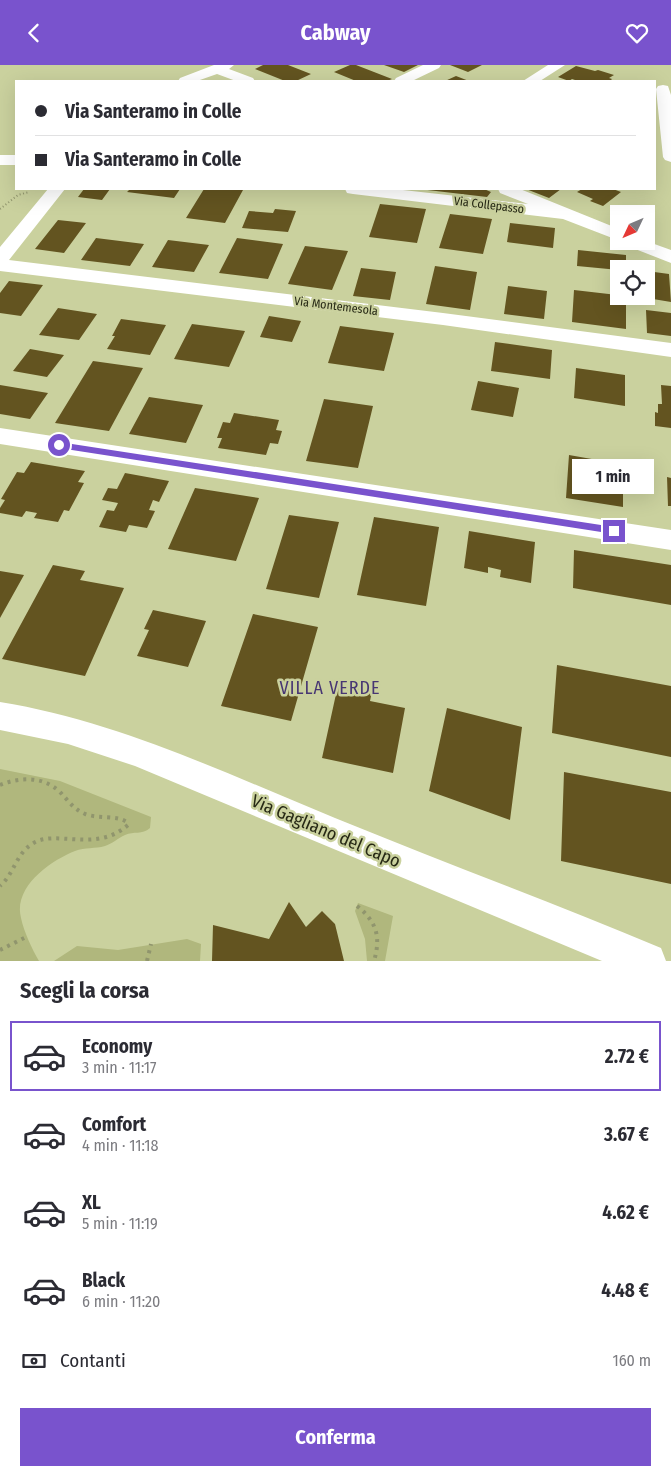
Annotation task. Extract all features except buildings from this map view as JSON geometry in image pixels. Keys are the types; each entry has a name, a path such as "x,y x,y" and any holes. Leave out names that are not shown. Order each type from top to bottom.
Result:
{"street":[{"path":"403,80 434,65"},
{"path":"532,80 558,65"},
{"path":"188,80 222,67 246,80"},
{"path":"663,89 669,125 671,157"},
{"path":"0,160 15,160"},
{"path":"0,259 55,190"},
{"name":"Via Collepasso","path":"362,190 566,214"},
{"path":"508,190 610,232"},
{"path":"654,250 671,257"},
{"name":"Via Montemesola","path":"0,265 671,350"},
{"path":"0,436 671,539"},
{"name":"Via Gagliano del Capo","path":"0,716 22,719 119,745 556,926 648,961"}],"path":[{"path":"0,209 18,195 36,191"},
{"path":"0,785 15,779 28,778 57,789 66,801 79,812 102,818 124,819 128,825 120,832 92,841 47,839 33,843 17,859 7,880 0,886"},
{"path":"357,906 377,926 378,951 374,961"},
{"path":"0,950 28,936"},
{"path":"147,961 151,944"}],"green space":[{"path":"0,769 60,781 151,817 150,828 147,830 125,835 105,846 86,848 65,855 45,868 28,886 20,907 21,918 28,940 39,961 0,961"},
{"path":"358,903 393,916 385,961 367,961 365,939 355,911"},
{"path":"187,939 201,944 200,961 54,961 77,946 118,950"}],"district":[{"name":"VILLA VERDE","path":"330,688"}],"route":[{"path":"59,445 614,531"}]}
